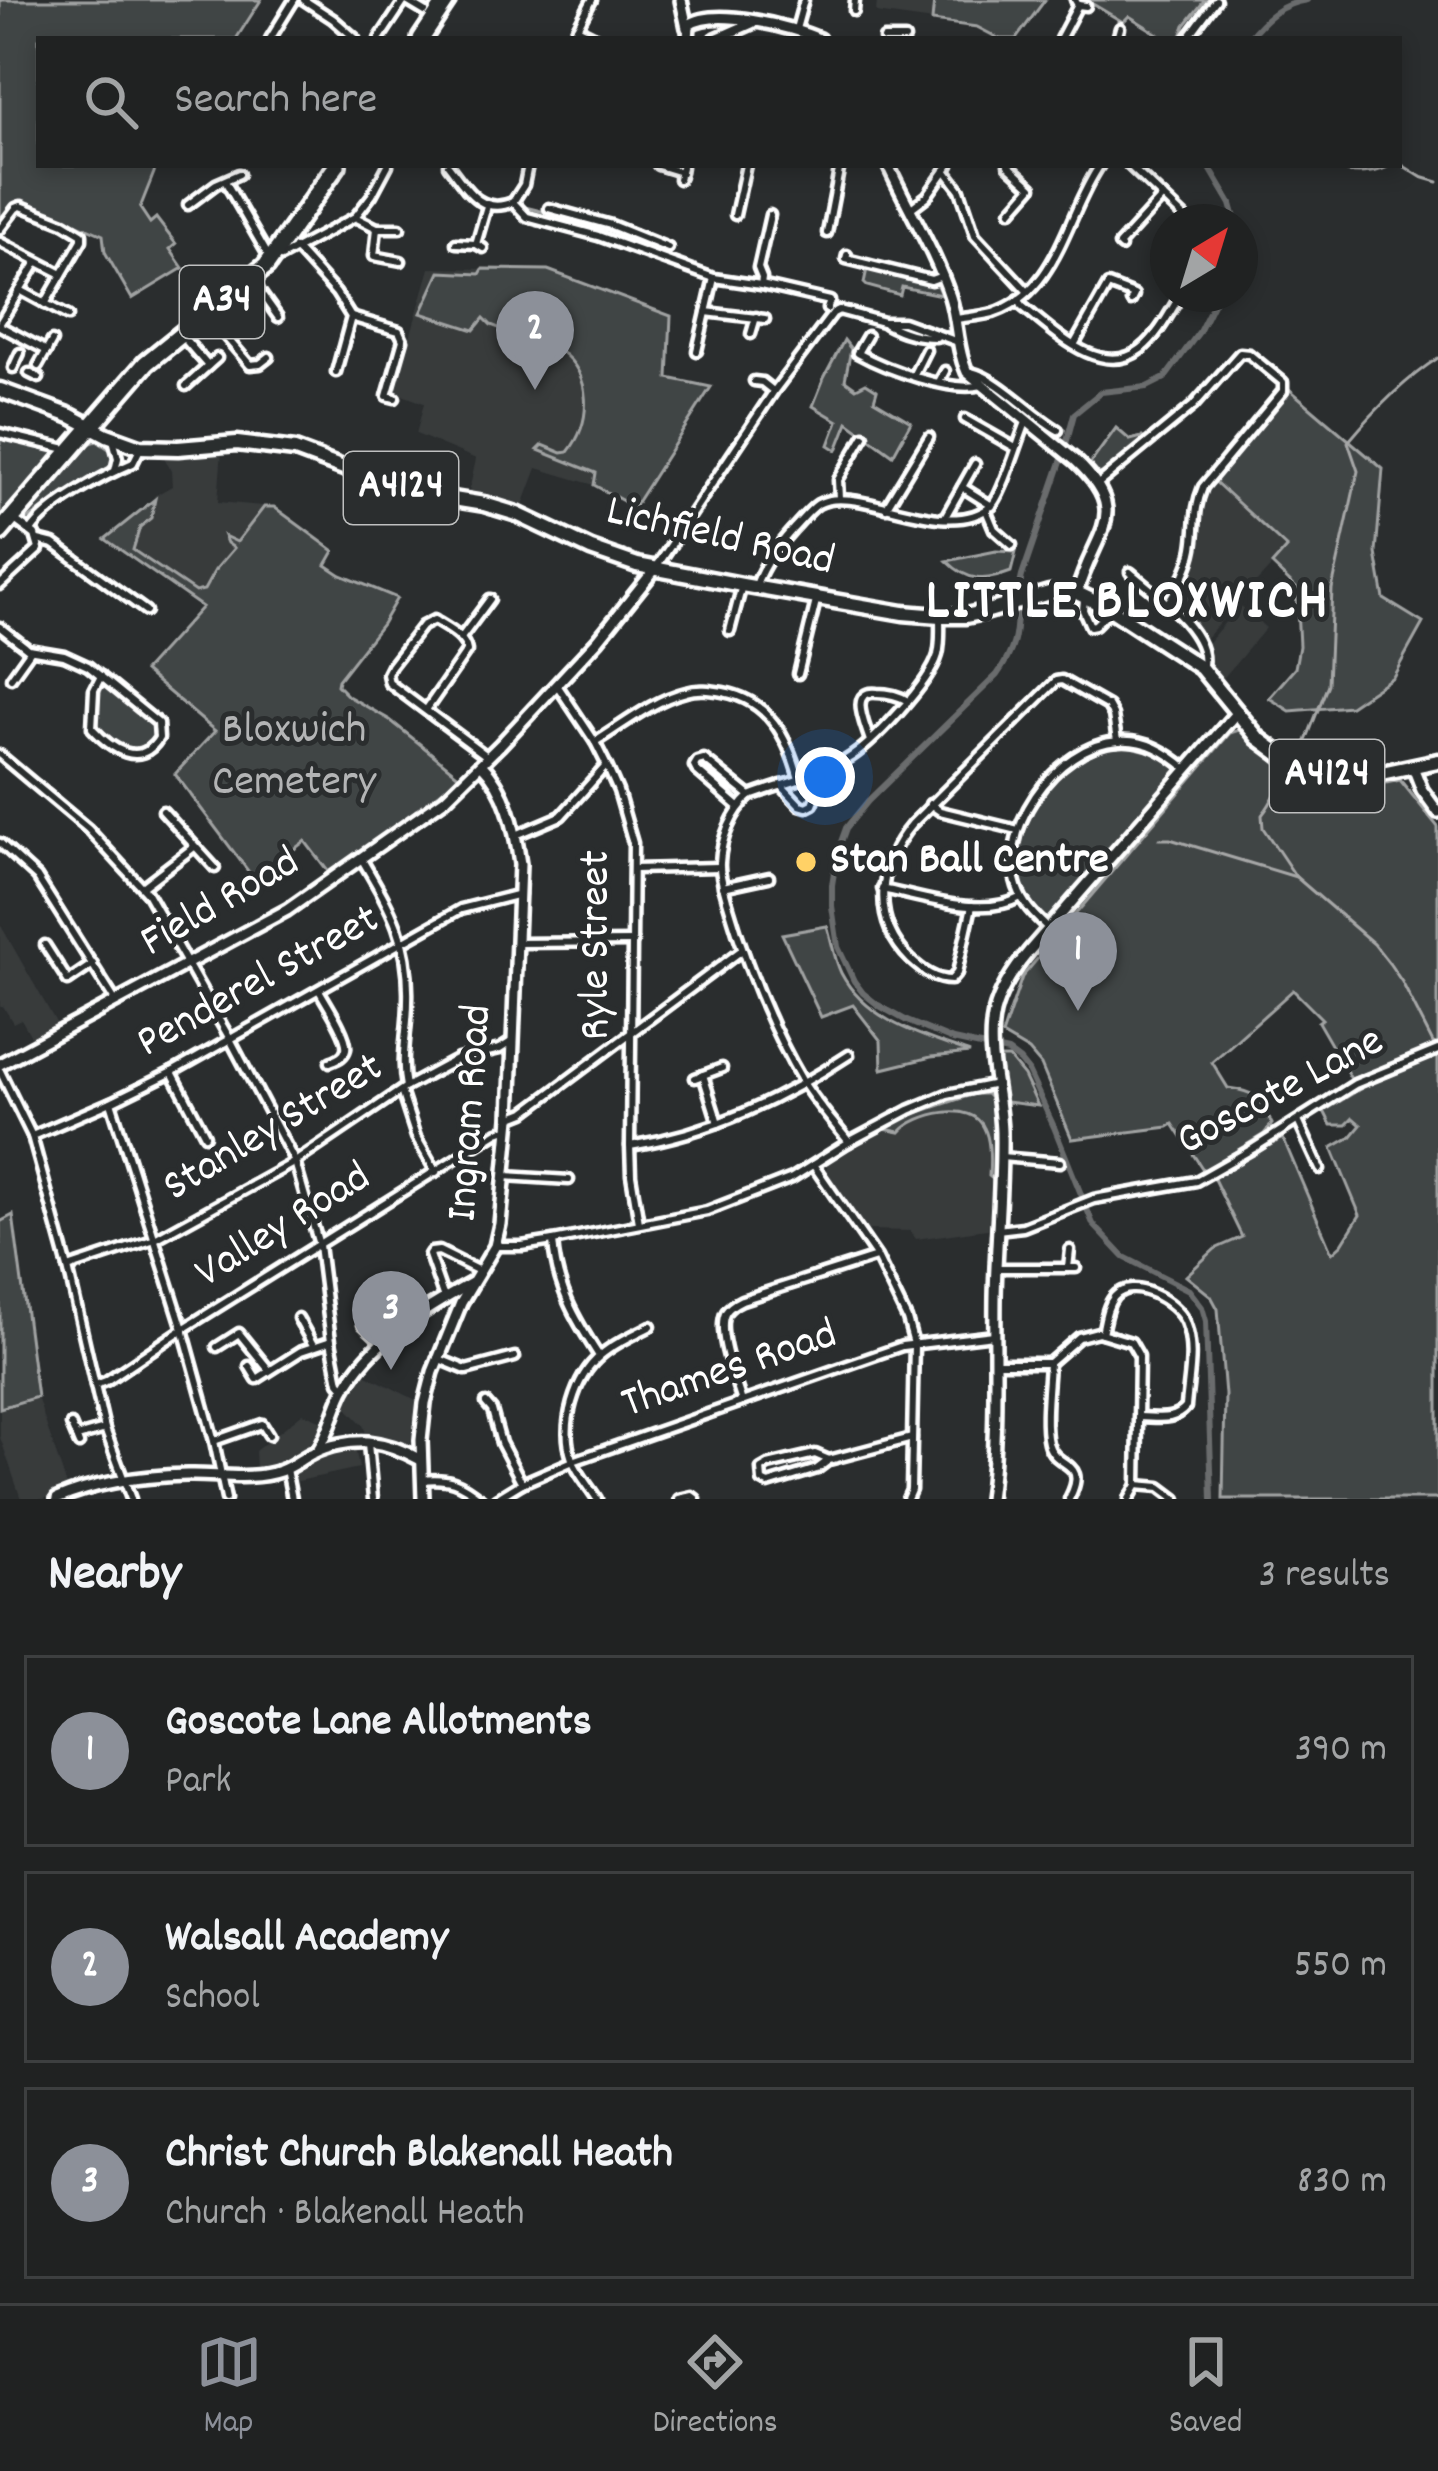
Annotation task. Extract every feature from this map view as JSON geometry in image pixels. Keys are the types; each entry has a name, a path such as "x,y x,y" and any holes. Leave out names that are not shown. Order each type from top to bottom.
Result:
{"highway":[{"path":"423,36 447,0"},
{"name":"A34","path":"0,532 146,363 272,258 335,168"}],"main road":[{"name":"A4124","path":"0,390 90,424"},
{"name":"Lichfield Road","path":"90,424 140,447 237,442 296,451 423,494 517,514 591,549 655,569 749,587 940,616 965,616 1049,592 1082,595"},
{"name":"A4124","path":"1082,595 1201,668 1258,739 1300,769 1350,777 1438,761"}],"street":[{"path":"272,36 294,0"},
{"path":"304,0 352,36"},
{"path":"381,36 405,0 424,8"},
{"path":"573,36 592,0"},
{"path":"796,29 804,0"},
{"path":"854,11 856,0"},
{"path":"1189,36 1216,0"},
{"path":"682,3 712,27 714,36"},
{"path":"682,3 687,36"},
{"path":"1062,36 1079,4"},
{"path":"687,36 692,22 702,20 763,21 811,36"},
{"path":"720,36 763,21"},
{"path":"577,28 592,36"},
{"path":"1119,36 1120,28"},
{"path":"225,181 272,258 278,258 355,217 386,168"},
{"path":"450,168 474,198 500,207 513,202 527,168"},
{"path":"735,215 745,168"},
{"path":"831,229 840,168"},
{"path":"890,168 943,276 967,372 1075,460 1106,497 1107,510 1082,595 1090,626 1110,609"},
{"path":"910,209 927,196 947,168 976,235 1028,292"},
{"path":"1011,168 1032,188 1011,211"},
{"path":"956,319 989,314 1028,292 1050,266 1097,168"},
{"path":"1132,168 1170,204"},
{"path":"188,205 239,174"},
{"path":"1121,248 1118,245 1163,197"},
{"path":"513,202 527,218 562,224 714,278 830,301 827,309"},
{"path":"0,229 21,206 81,232 82,240 45,304"},
{"path":"456,243 479,246 487,206"},
{"path":"549,208 666,247 659,257"},
{"path":"355,217 377,228 400,229"},
{"path":"761,285 758,268 769,219 780,225"},
{"path":"377,228 374,256 400,261"},
{"path":"0,242 62,274"},
{"path":"295,248 336,293 350,317 399,331 403,340 387,396 395,398"},
{"path":"847,255 846,259 932,280 943,276"},
{"path":"37,262 0,324 24,347 47,350"},
{"path":"251,278 278,317"},
{"path":"697,350 705,342 714,278"},
{"path":"1074,345 1108,285 1134,296 1131,301"},
{"path":"20,290 68,316"},
{"path":"1019,299 1074,345 1108,358 1138,352 1169,312"},
{"path":"655,569 774,391 833,313 839,310 883,322 903,322 958,342"},
{"path":"706,312 760,318 751,334"},
{"path":"206,314 250,365 269,357"},
{"path":"336,372 350,317"},
{"path":"389,328 393,317"},
{"path":"181,334 208,366"},
{"path":"867,336 857,353 879,365 964,388 982,385"},
{"path":"35,373 52,341"},
{"path":"13,368 24,347"},
{"path":"914,374 926,350"},
{"path":"1098,484 1193,406 1240,353 1249,354 1282,382 1283,391 1202,487 1195,506 1190,562 1167,604"},
{"path":"879,365 884,356"},
{"path":"187,382 217,358"},
{"path":"939,382 945,371"},
{"path":"967,372 977,372 1058,430"},
{"path":"754,381 774,391"},
{"path":"964,419 1015,448"},
{"path":"730,631 749,587 816,505 839,499 922,517 977,514 998,497 1028,420"},
{"path":"0,433 69,451"},
{"path":"839,499 838,480 863,436"},
{"path":"112,437 118,451 116,471"},
{"path":"886,508 929,437"},
{"path":"31,531 49,512 133,463 140,447"},
{"path":"945,517 975,464"},
{"path":"962,487 988,508 994,529 1012,544"},
{"path":"0,584 38,550 31,531 12,518"},
{"path":"38,540 54,544 146,611"},
{"name":"Field Road","path":"0,1067 287,910 446,799 598,640 655,569"},
{"path":"1130,572 1184,620 1205,658 1201,668"},
{"path":"798,674 817,598"},
{"path":"461,638 490,599"},
{"path":"849,1142 804,1084 766,1008 742,950 719,867 734,813 750,796 849,758 908,701 935,662 940,616"},
{"path":"426,710 464,658 466,643 434,620 427,621 391,666 389,683 484,761"},
{"path":"0,627 31,650 76,659 101,676 158,723 159,740 150,749 120,752 92,728 94,690 101,676"},
{"path":"11,678 31,650"},
{"path":"792,658 803,661"},
{"path":"972,906 958,973 946,981 931,976 900,948 886,923 882,889 898,840 1055,681 1062,680 1108,706 1117,741"},
{"name":"Ryle Street","path":"557,685 595,742 630,827 634,868 630,1146 639,1223"},
{"path":"870,741 859,702 862,695 869,691 908,701"},
{"path":"595,742 682,692 734,694 759,707 781,730 799,778"},
{"path":"988,1499 1001,1156 1000,1109 991,1058 994,1014 1006,983 1030,950 1238,711"},
{"path":"1050,930 1021,897 1014,878 1018,830 1030,803 1059,769 1103,743 1149,744 1187,769"},
{"path":"0,755 88,829 142,887 230,1039 295,1162 319,1245 331,1341 339,1382 345,1389"},
{"path":"739,807 696,770 698,761 704,760 750,796"},
{"name":"Ingram Road","path":"423,1499 425,1403 437,1358 461,1303 495,1246 510,1123 520,864 506,802 484,761"},
{"path":"516,835 561,816 607,766"},
{"path":"1413,767 1438,812"},
{"path":"780,784 800,805 810,806 828,769"},
{"path":"930,804 940,811 1018,830"},
{"path":"163,811 215,868"},
{"path":"0,843 37,877 116,1002"},
{"path":"142,887 194,847"},
{"path":"361,858 404,940 409,1003 403,1089 416,1137 436,1172"},
{"path":"634,868 719,867"},
{"path":"724,887 769,877"},
{"path":"882,889 972,906 996,907 1021,897"},
{"name":"Penderel Street","path":"32,1136 172,1072 460,909 520,893"},
{"path":"518,944 633,942"},
{"path":"46,945 68,981 94,964"},
{"name":"Valley Road","path":"95,1385 498,1132 742,950"},
{"path":"319,990 345,1038 342,1056 330,1062"},
{"name":"Stanley Street","path":"68,1268 155,1239 295,1162 403,1089 458,1059 500,1049 512,1041"},
{"name":"Goscote Lane","path":"997,1229 1023,1227 1094,1199 1196,1181 1355,1084 1438,1050"},
{"path":"630,1146 681,1136 752,1111 849,1054"},
{"path":"0,1067 32,1136 105,1429 131,1499"},
{"path":"718,1123 699,1077 722,1068"},
{"path":"172,1072 205,1135"},
{"path":"495,1246 553,1241 707,1211 792,1178 908,1110 947,1094 996,1084"},
{"path":"112,1102 183,1329 226,1499"},
{"path":"1298,1121 1320,1169"},
{"path":"1001,1156 1060,1162"},
{"path":"814,1166 877,1257 904,1311 914,1344 907,1499"},
{"path":"505,1177 569,1180"},
{"path":"553,1241 555,1264 573,1316 599,1356"},
{"path":"996,1268 1072,1268 1070,1250"},
{"path":"461,1303 446,1297 430,1261 431,1252 439,1251 481,1272"},
{"path":"742,1402 722,1331 730,1307 877,1257"},
{"path":"317,1450 345,1389 383,1343 407,1322 473,1282"},
{"path":"1102,1333 1111,1301 1129,1289 1162,1298 1185,1322 1191,1352 1186,1407 1169,1418 1139,1417"},
{"path":"378,1306 359,1323 383,1343"},
{"path":"298,1318 313,1345"},
{"path":"597,1499 572,1461 571,1406 579,1384 599,1356 651,1327"},
{"path":"217,1347 239,1333 269,1370"},
{"path":"994,1364 1048,1363 1085,1334 1102,1333 1131,1342 1137,1350 1139,1417 1137,1485 1129,1499"},
{"name":"Thames Road","path":"496,1499 572,1461 914,1344 994,1335"},
{"path":"249,1366 257,1379 313,1345 331,1341"},
{"path":"437,1358 466,1370 503,1356 515,1357"},
{"path":"1048,1363 1048,1444 1076,1473 1069,1499"},
{"path":"485,1403 521,1483"},
{"path":"214,1441 262,1424 269,1435"},
{"path":"331,1424 334,1440 342,1444"},
{"path":"71,1425 78,1440 105,1429"},
{"path":"830,1460 815,1454 768,1465 760,1474 768,1484 817,1469 830,1460 912,1438"},
{"path":"402,1449 422,1440"},
{"path":"368,1442 373,1499"},
{"path":"57,1499 124,1482 184,1475 254,1476 286,1469 317,1450 342,1444 368,1442 402,1449 421,1460"},
{"path":"286,1469 292,1499"},
{"path":"422,1480 456,1480 481,1499"},
{"path":"1137,1485 1160,1487 1176,1499"},
{"path":"679,1499 696,1499"}],"shaded area":[{"path":"877,0 1045,0 1018,36 994,36 977,27 876,13"},
{"path":"430,268 548,270 671,316 668,387 634,507 594,485 537,468 521,511 468,496 476,459 416,434 424,403 394,392"},
{"path":"222,450 218,502 274,507 203,607 105,539 172,486 164,457"},
{"path":"1212,479 1288,548 1203,641 1173,597 1193,563 1199,507"},
{"path":"1240,605 1266,628 1220,682 1204,647"},
{"path":"0,924 58,1026 33,1040 21,1019 13,1023 0,1007"},
{"path":"994,1092 998,1128 994,1228 916,1239 910,1231 865,1230 825,1173 828,1164 907,1116 956,1098"},
{"path":"361,1372 420,1402 411,1443 368,1439 363,1425 342,1403"},
{"path":"37,1397 68,1489 44,1499 21,1499 0,1437 0,1408"},
{"path":"303,1413 325,1422 307,1449 286,1462 256,1470 255,1451"},
{"path":"355,1447 359,1468 294,1482 290,1471 320,1453"}],"green space":[{"path":"0,0 261,0 238,36 36,36 36,168 156,168 140,208 150,223 156,218 176,244 170,249 183,268 132,299 105,252 103,235 23,200 0,221"},
{"path":"934,0 1045,0 1018,36 994,36 977,27 932,21"},
{"path":"1086,0 1205,0 1181,36 1161,36 1129,16 1123,22"},
{"path":"521,206 601,226 656,246 657,254 528,215"},
{"path":"483,269 548,270 671,316 668,378 711,387 634,507 594,485 596,473 538,450 543,445 568,452 582,427 583,386 571,361 560,351 491,325 484,318 474,330 421,313 440,272 480,274"},
{"path":"867,269 936,283 941,295 902,287 900,295 867,286"},
{"path":"844,340 851,349 845,380 856,388 866,383 877,390 874,400 911,422 893,455 848,422 837,450 829,445 838,421 813,406"},
{"path":"1289,389 1383,469 1376,553 1384,599 1423,623 1393,677 1350,706 1290,711 1269,698 1295,668 1299,646 1296,588 1272,565 1287,548 1212,479"},
{"path":"1116,428 1130,440 1144,439 1104,474 1098,473 1090,464"},
{"path":"0,435 62,450 2,519 0,517"},
{"path":"97,441 112,451 109,467 25,521 85,445"},
{"name":"Bloxwich Cemetery","path":"155,499 151,518 140,527 133,550 195,592 204,590 234,548 224,536 237,542 264,507 274,507 334,551 326,565 397,598 337,685 461,777 330,874 305,841 254,879 175,774 215,731 144,671 202,607 105,539"},
{"path":"1016,552 1011,572 977,578 947,561"},
{"path":"103,686 111,686 156,723 156,739 128,748 106,738 96,715"},
{"path":"1239,730 1278,765 1312,784 1344,789 1400,780 1438,827 1438,1046 1351,1079 1318,1022 1322,1019 1293,990 1212,1062 1228,1088 1256,1097 1272,1124 1264,1134 1204,1171 1173,1124 1072,1139 1041,1065 1029,1051 1002,1035 1022,977 1230,733"},
{"path":"1123,745 1156,753 1179,770 1053,919 1046,920 1026,896 1017,869 1019,841 1029,813 1068,768"},
{"path":"827,926 841,973 865,1003 897,1025 970,1053 882,1069 881,1041 853,1005 821,1017 782,934"},
{"path":"1009,1058 1024,1076 1038,1106 1006,1102 996,1061"},
{"path":"1438,1058 1438,1499 1223,1499 1225,1395 1218,1309 1211,1296 1186,1276 1215,1249 1242,1237 1213,1177 1283,1138 1332,1253 1360,1215 1332,1148 1361,1125 1353,1118 1346,1125 1331,1125 1324,1111 1365,1086"},
{"path":"986,1094 993,1101 994,1180 989,1176 986,1133 978,1119 968,1114 944,1112 919,1119 900,1132 884,1129 907,1116"},
{"path":"13,1215 37,1397 0,1408 0,1222"}],"waterway":[{"path":"1251,36 1274,13 1307,0"},
{"path":"1402,165 1438,182"},
{"path":"1210,168 1231,204"},
{"path":"1344,168 1357,173 1383,168"},
{"path":"1209,312 1165,378 1147,387 1101,392 1074,414 1022,576 1012,649 997,675 846,828 837,853 832,906 838,947 863,993 907,1021 953,1040 1008,1052 1020,1061 1054,1127 1093,1224 1124,1257 1189,1290 1202,1307 1212,1499"},
{"path":"1296,758 1328,684 1332,589 1358,471 1348,442 1390,397 1438,358"},
{"path":"1288,770 1262,815 1263,828 1296,877 1374,944 1438,1045"},
{"path":"1159,839 1296,877"}],"place":[{"name":"Walsall Academy","path":"535,390"},
{"name":"Stan Ball Centre","path":"806,862"},
{"name":"Goscote Lane Allotments","path":"1078,1011"},
{"name":"Christ Church Blakenall Heath","path":"391,1370"}],"district":[{"name":"LITTLE BLOXWICH","path":"1128,605"}]}
